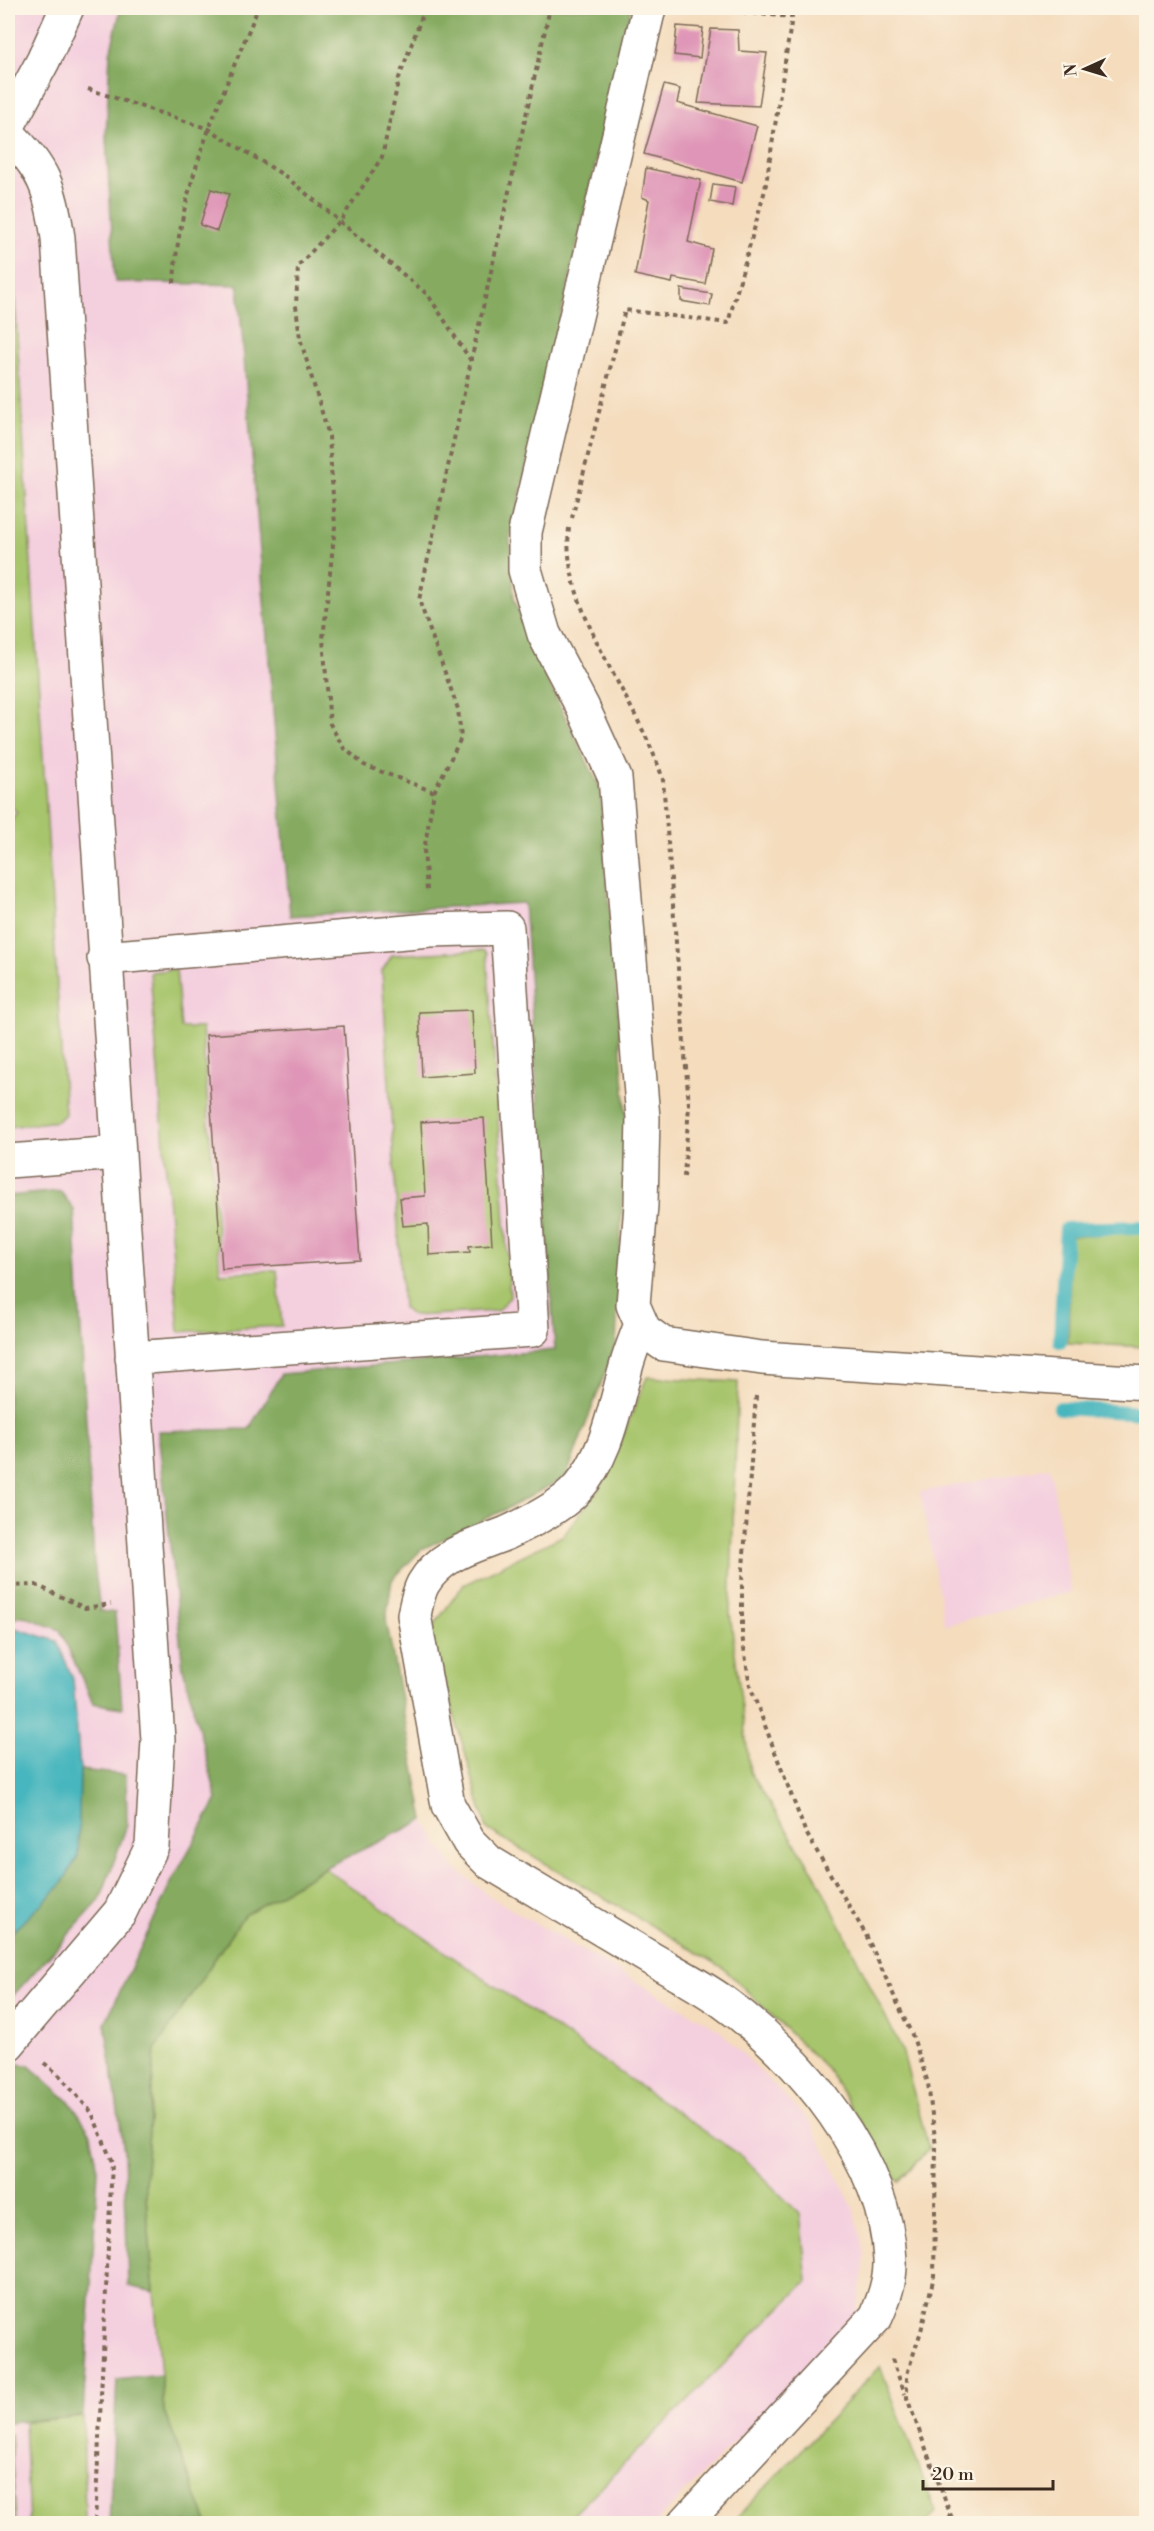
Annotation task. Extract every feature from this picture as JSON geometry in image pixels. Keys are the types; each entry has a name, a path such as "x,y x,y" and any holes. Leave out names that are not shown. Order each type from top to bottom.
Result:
{"street":[{"path":"8,126 43,61 67,8"},
{"path":"649,8 525,532 525,560 529,589 544,634 583,708 615,778 644,1118 641,1205 633,1305 650,1336 663,1344 762,1358 1146,1383"},
{"path":"8,134 28,154 46,184 58,238 104,958 120,1153 147,1599 158,1740 152,1846 120,1912 10,2041"},
{"path":"104,958 430,930 507,928 533,1330 132,1358"},
{"path":"8,1161 120,1153"},
{"path":"641,1323 613,1417 593,1469 575,1491 538,1517 507,1533 464,1549 437,1565 422,1586 414,1615 448,1805 469,1842 489,1862 723,2001 771,2042 802,2073 867,2168 885,2223 890,2261 886,2294 876,2317 684,2523"}],"path":[{"path":"174,283 175,255 184,211 209,129 258,8"},
{"path":"426,8 399,78 382,157 341,220 298,266 296,306 300,338 329,436 334,526 323,639 330,724 343,747 364,765 434,792"},
{"path":"430,930 424,850 434,792 461,738 458,709 419,600 550,8"},
{"path":"684,1184 689,1105 663,780 655,754 588,622 576,592 569,559 569,530 625,310 728,323 765,190 792,18 695,8"},
{"path":"88,89 209,129 285,176 341,220 428,295 471,361"},
{"path":"762,1358 753,1411 742,1581 742,1635 750,1686 805,1831 866,1935 914,2037 928,2083 936,2146 934,2276 921,2331 907,2373 907,2398 954,2523"},
{"path":"8,1586 36,1585 85,1608 147,1599"},
{"path":"10,2041 59,2075 92,2113 112,2162 95,2523"},
{"path":"943,2523 951,2515"}],"shaded area":[{"path":"8,8 631,8 510,539 514,598 532,649 600,788 626,1114 508,1508 422,1549 392,1580 386,1620 424,1820 454,1868 492,1898 718,2029 811,2123 855,2212 865,2257 856,2317 655,2523 8,2524"},
{"path":"1050,1467 1071,1592 945,1625 920,1492"}],"green space":[{"path":"121,8 631,8 510,539 514,598 532,649 600,788 626,1114 616,1344 566,1477 422,1549 392,1580 386,1620 424,1820 324,1868 244,1915 155,2049 145,2184 154,2292 128,2286 124,2151 105,2023 172,1881 217,1799 183,1668 158,1431 249,1429 281,1374 555,1350 524,903 290,916 238,285 115,282 106,138 110,53"},
{"path":"8,269 13,270 65,1114 58,1121 8,1127 8,823 17,812 8,804"},
{"path":"483,950 487,953 510,1297 497,1311 413,1316 403,1308 382,971 392,955"},
{"path":"176,969 181,1028 202,1028 220,1273 277,1270 282,1326 179,1332 150,972"},
{"path":"60,1191 74,1209 94,1561 100,1611 115,1613 122,1708 93,1703 60,1630 24,1616 8,1620 8,1196"},
{"path":"1146,1232 1146,1347 1068,1343 1071,1236"},
{"path":"647,1377 738,1382 730,1613 750,1772 815,1874 902,2050 929,2149 898,2182 829,2071 722,1967 487,1829 430,1631 463,1585 564,1535 604,1482"},
{"path":"80,1770 126,1775 127,1825 100,1900 8,2001 8,1936 61,1885 78,1856"},
{"path":"324,1868 742,2157 800,2214 807,2281 565,2523 207,2523 164,2411 145,2184 155,2049 244,1915"},
{"path":"18,2064 28,2065 70,2102 91,2133 98,2170 83,2416 8,2423 8,2076"},
{"path":"880,2366 936,2512 925,2523 741,2524 736,2519"},
{"path":"161,2375 164,2411 207,2523 109,2523 117,2380"},
{"path":"83,2416 85,2523 29,2523 24,2422"},
{"path":"8,2434 10,2434 16,2523 8,2523"}],"water":[{"path":"15,1628 57,1641 73,1679 80,1770 78,1856 61,1885 8,1936 8,1630"}],"building":[{"path":"677,26 703,28 700,58 674,55"},
{"path":"711,29 738,30 739,51 767,53 759,106 698,103"},
{"path":"664,85 680,89 677,103 757,126 742,182 644,154"},
{"path":"646,168 701,180 688,242 712,249 705,284 673,278 672,283 635,275 649,200 642,197"},
{"path":"713,184 735,187 732,206 710,202"},
{"path":"211,189 229,194 217,231 200,225"},
{"path":"681,289 712,294 710,306 681,301"},
{"path":"472,1010 475,1073 422,1077 419,1012"},
{"path":"344,1026 360,1260 222,1269 206,1035"},
{"path":"484,1118 492,1244 469,1246 470,1252 429,1255 428,1224 403,1226 400,1198 425,1196 421,1122"}],"waterway":[{"path":"1060,1341 1066,1229 1146,1227"},
{"path":"1060,1408 1146,1413"}]}
